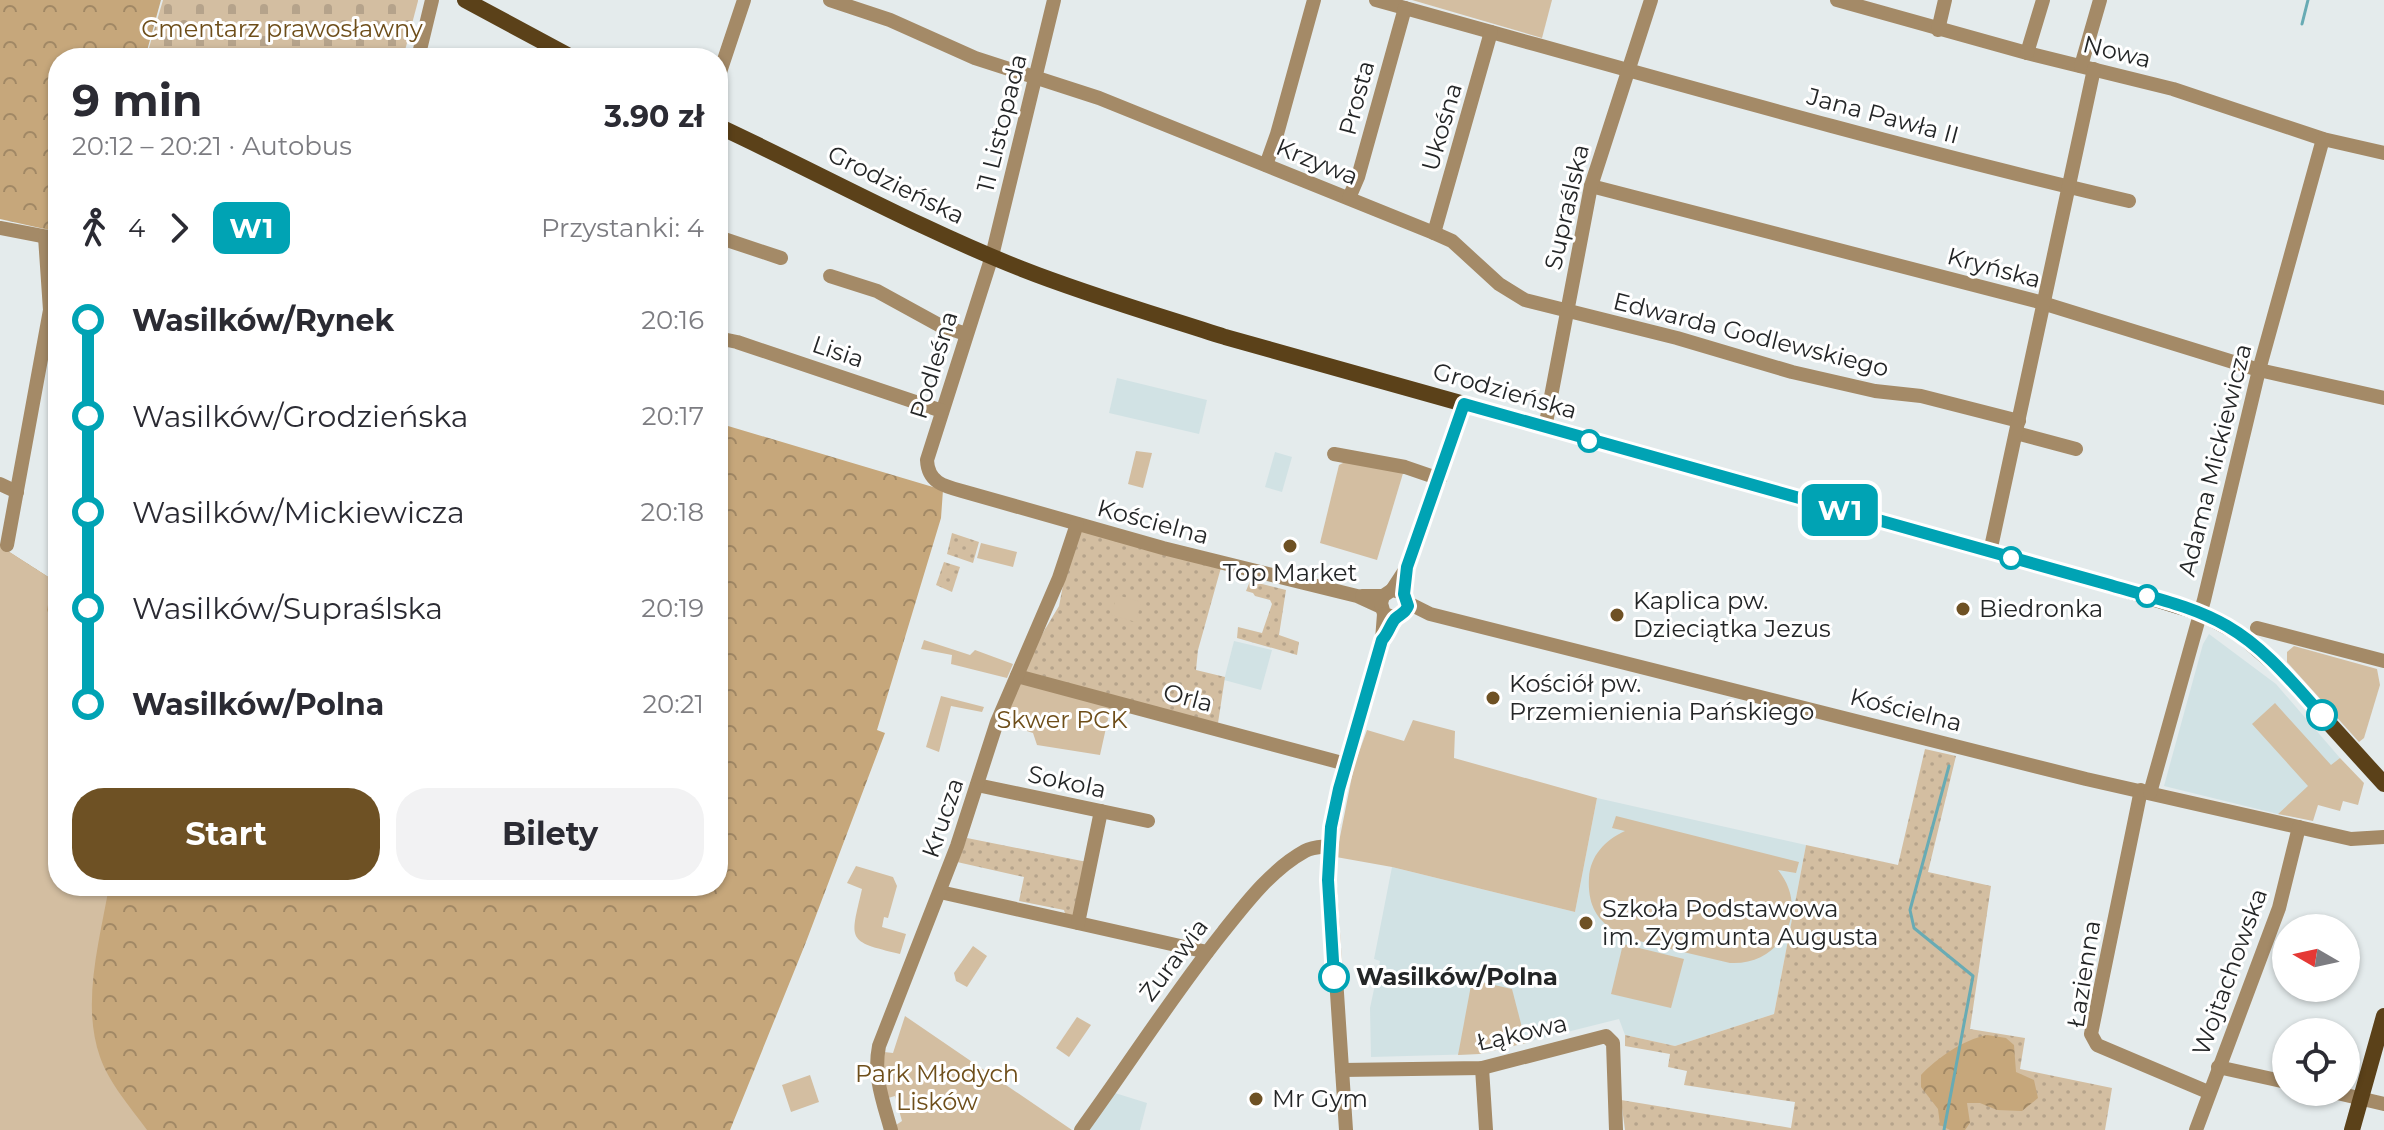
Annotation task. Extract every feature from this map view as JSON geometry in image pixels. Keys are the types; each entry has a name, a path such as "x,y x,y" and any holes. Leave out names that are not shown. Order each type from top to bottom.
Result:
{"main road":[{"path":"465,0 554,48"},
{"name":"Grodzieńska","path":"728,131 992,256 1061,283 1225,337 2201,613 2240,634 2266,656 2383,785"},
{"path":"2352,1130 2384,1016"}],"street":[{"path":"420,48 432,0"},
{"path":"728,48 744,0"},
{"name":"Krzywa","path":"830,0 890,20 975,58 1099,98 1434,233 1452,241 1499,284 1525,300 1566,312"},
{"name":"11 Listopada","path":"992,256 1054,0"},
{"path":"1266,165 1314,0"},
{"name":"Jana Pawła II","path":"1376,0 1626,70 2129,201"},
{"name":"Supraślska","path":"1545,428 1591,186 1651,0"},
{"name":"Nowa","path":"1837,0 1938,30 2173,89 2323,139 2384,153"},
{"path":"1938,30 1945,0"},
{"path":"2027,53 2043,0"},
{"path":"1990,552 2045,304 2100,0"},
{"name":"Prosta","path":"1349,198 1358,177 1405,8"},
{"name":"Ukośna","path":"1434,233 1491,32"},
{"name":"Adama Mickiewicza","path":"2146,792 2201,613 2259,370 2323,139"},
{"name":"Kryńska","path":"1591,186 2045,304 2259,370 2384,398"},
{"path":"0,228 48,237"},
{"path":"728,240 781,258"},
{"path":"48,244 44,251 48,290"},
{"name":"Podleśna","path":"940,484 930,475 927,460 992,256"},
{"path":"830,276 877,291 939,325 966,334"},
{"name":"Edwarda Godlewskiego","path":"1566,312 1677,338 1792,372 1875,391 1921,396 2076,449"},
{"path":"7,545 48,321"},
{"name":"Lisia","path":"728,340 942,411"},
{"path":"1346,1130 1328,880 1333,813 1382,640 1389,633 1394,604 1464,404"},
{"path":"1334,454 1405,467 1440,479"},
{"path":"0,484 17,492"},
{"name":"Kościelna","path":"940,484 1222,564 2146,792 2351,839 2380,834"},
{"name":"Krucza","path":"891,1130 877,1079 879,1046 940,892 997,722 1059,578 1077,524"},
{"path":"2257,628 2384,661"},
{"name":"Orla","path":"1017,676 1346,764"},
{"name":"Sokola","path":"977,785 1148,821"},
{"name":"Łazienna","path":"2146,792 2091,1034 2097,1045 2208,1092"},
{"path":"1078,923 1101,811"},
{"name":"Wojtachowska","path":"2196,1130 2279,908 2299,827"},
{"name":"Żurawia","path":"1081,1130 1168,1004 1245,904 1273,876 1306,851 1329,846"},
{"path":"940,892 1207,952"},
{"name":"Łąkowa","path":"1342,1070 1482,1068 1603,1036 1613,1043 1616,1130"},
{"path":"2218,1067 2272,1079"},
{"path":"1482,1068 1486,1130"},
{"path":"2361,1098 2384,1104"}],"shaded area":[{"path":"1117,378 1207,400 1199,434 1109,413"},
{"path":"1275,452 1292,457 1282,492 1265,487"},
{"path":"2209,634 2276,684 2340,758 2278,814 2164,786 2203,644"},
{"path":"1234,641 1272,650 1261,690 1224,680"},
{"name":"Szkoła Podstawowa im. Zygmunta Augusta","path":"1597,798 1806,845 1774,1014 1675,1046 1625,1035 1619,1019 1479,1054 1371,1057 1370,1008 1380,961 1374,959 1392,867 1575,912"},
{"path":"1115,1093 1147,1103 1140,1130 1088,1130"}],"green space":[{"path":"0,0 161,0 148,48 48,48 48,230 0,219"},
{"name":"Cmentarz prawosławny","path":"163,0 418,0 406,48 149,48"},
{"path":"1412,0 1552,0 1542,38"},
{"path":"728,426 943,490 941,518 877,730 885,733 806,942 730,1130 0,1130 0,546 48,577 48,896 728,896"},
{"path":"1136,451 1152,453 1143,488 1128,484"},
{"path":"1347,461 1404,470 1377,560 1320,543 1339,465"},
{"path":"1082,526 1222,564 1198,650 1196,670 1225,677 1218,723 1017,676 1059,606 1072,539"},
{"path":"952,533 979,542 973,563 947,554"},
{"path":"981,543 1017,552 1013,567 977,558"},
{"path":"0,546 48,577 48,896 107,896 92,993 95,1036 109,1076 147,1130 0,1130"},
{"path":"944,562 960,567 952,592 936,585"},
{"path":"1250,581 1286,590 1279,635 1299,642 1297,655 1237,638 1238,627 1262,633 1272,604 1270,600 1246,591"},
{"path":"1117,595 1141,602 1136,622 1111,615"},
{"path":"924,640 970,655 975,650 1013,664 1007,678 951,664 952,655 921,649"},
{"path":"2294,646 2377,669 2380,685 2364,738 2359,742 2287,662 2287,652"},
{"name":"Skwer PCK","path":"1021,682 1112,701 1100,755 1037,745 1033,733 1002,723"},
{"path":"941,696 984,707 982,712 951,706 939,752 926,747"},
{"path":"2275,703 2331,765 2340,758 2364,783 2358,805 2343,801 2340,811 2318,805 2313,821 2278,814 2308,786 2252,724"},
{"path":"1413,720 1455,731 1454,758 1597,798 1575,912 1392,867 1336,857 1354,766 1367,730 1404,741"},
{"path":"1925,749 1956,756 1928,872 1991,886 1970,1029 2025,1038 2020,1069 2112,1088 2105,1130 1625,1130 1621,1100 1791,1128 1795,1102 1684,1085 1687,1071 1668,1067 1670,1054 1625,1046 1625,1035 1675,1046 1774,1014 1806,845 1898,865"},
{"path":"1616,816 1799,862 1796,873 1778,870 1788,886 1792,902 1786,933 1764,955 1748,962 1730,963 1648,943 1610,928 1594,908 1589,878 1592,863 1600,850 1625,831 1612,828"},
{"path":"967,838 1087,862 1072,917 1066,917 1064,910 1019,901 1024,877 957,862"},
{"path":"856,866 893,877 897,886 888,918 884,917 882,927 906,934 900,954 870,946 856,936 855,919 862,889 847,883"},
{"path":"1623,944 1684,959 1671,1008 1611,994"},
{"path":"973,946 987,956 967,987 956,981 954,973"},
{"path":"1472,980 1512,989 1526,1043 1479,1054 1458,1055"},
{"name":"Park Młodych Lisków","path":"905,1016 1072,1130 897,1130 896,1125 902,1121 895,1096 888,1098 880,1069 884,1052 893,1053"},
{"path":"1077,1017 1091,1025 1069,1057 1056,1048"},
{"path":"1987,1035 2006,1038 2014,1045 2016,1072 2034,1080 2038,1098 2022,1111 1997,1110 1980,1103 1967,1103 1970,1123 1965,1130 1950,1130 1940,1125 1938,1109 1921,1087 1921,1075 1951,1050"},
{"path":"810,1075 819,1102 791,1112 782,1085"}],"waterway":[{"path":"2302,24 2308,0"},
{"path":"1944,1130 1973,976 1914,928 1910,910 1949,766"}],"bus line":[{"name":"W1","path":"1334,977 1328,856 1336,801 1382,640 1408,606 1404,594 1407,567 1464,404 2201,613 2240,634 2279,668 2322,715"}],"place":[{"name":"Top Market","path":"1290,546"},
{"name":"Biedronka","path":"1963,609"},
{"name":"Kaplica pw. Dzieciątka Jezus","path":"1617,615"},
{"name":"Kościół pw. Przemienienia Pańskiego","path":"1493,698"},
{"name":"Szkoła Podstawowa im. Zygmunta Augusta","path":"1586,923"},
{"name":"Wasilków/Polna","path":"1334,977"},
{"name":"Mr Gym","path":"1256,1099"}]}
